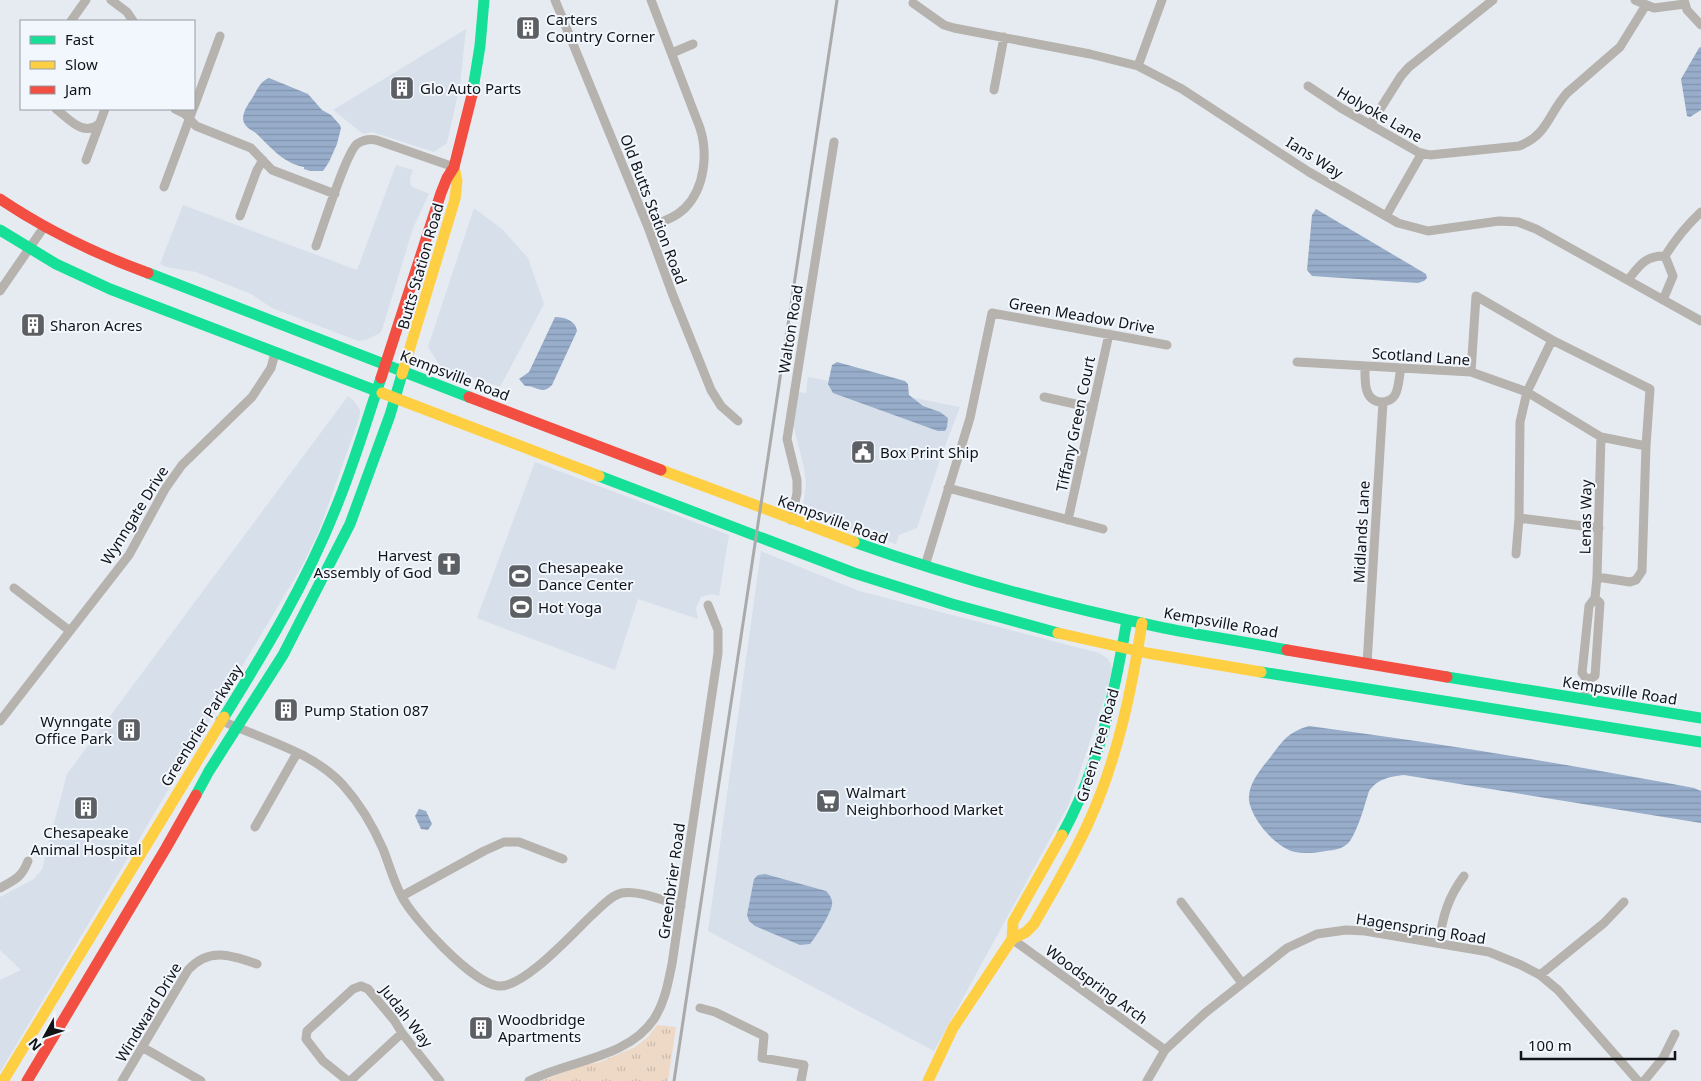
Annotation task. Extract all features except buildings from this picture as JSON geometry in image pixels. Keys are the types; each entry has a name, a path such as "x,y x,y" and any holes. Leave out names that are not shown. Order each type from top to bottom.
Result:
{"main road":[{"name":"Butts Station Road","path":"385,365 441,192 454,167 476,82 484,0"},
{"name":"Butts Station Road","path":"404,372 455,199 457,181 454,167"},
{"name":"Kempsville Road","path":"0,199 44,227 82,247 118,262 791,520 925,566 1049,602 1142,623 1367,664 1701,718"},
{"path":"0,230 29,249 72,272 110,289 854,573 944,602 1138,652 1701,742"},
{"name":"Greenbrier Parkway","path":"3,1081 220,720 270,642 311,564 344,489 385,365"},
{"name":"Greenbrier Parkway","path":"27,1081 162,856 236,728 282,655 346,533 396,399 404,372"},
{"name":"Green Tree Road","path":"1012,939 1013,922 1080,800 1095,759 1105,724 1127,620"},
{"name":"Green Tree Road","path":"928,1081 953,1028 1012,939 1026,932 1034,924 1068,864 1091,818 1115,746 1138,652 1142,623"}],"street":[{"path":"72,20 86,0"},
{"path":"110,0 127,12 132,20"},
{"name":"Old Butts Station Road","path":"555,0 648,228 711,390 721,406 738,421"},
{"path":"648,228 670,218 685,208 700,184 704,155 704,139 651,0"},
{"path":"1138,66 1162,0"},
{"path":"1370,125 1401,76 1409,67 1494,0"},
{"path":"1635,0 1654,8 1684,2 1688,10 1701,25"},
{"name":"Ians Way","path":"913,3 944,25 1090,54 1138,66 1182,89 1309,172 1398,223 1428,231 1500,221 1518,222 1536,229 1701,321"},
{"name":"Holyoke Lane","path":"1308,86 1370,125 1422,153 1430,155 1519,146 1531,142 1541,133 1560,101 1567,93 1620,47 1646,5"},
{"path":"195,103 220,36"},
{"path":"994,90 1004,37"},
{"path":"672,53 694,44"},
{"path":"57,110 81,128 90,130 99,124"},
{"path":"86,160 105,110"},
{"path":"178,110 196,126 251,148 272,170 335,194"},
{"path":"164,187 192,110"},
{"path":"316,246 356,144 366,140 376,140 454,167"},
{"name":"Walton Road","path":"791,520 797,493 797,480 786,439 834,142"},
{"path":"1386,216 1422,153"},
{"path":"240,216 257,170 263,160"},
{"path":"1665,256 1678,237 1701,212"},
{"path":"0,291 44,227"},
{"path":"1628,280 1641,263 1648,258 1665,256"},
{"path":"1663,300 1673,276 1665,256"},
{"path":"1471,372 1476,296 1552,340 1650,389 1642,571 1636,580 1630,582 1598,577"},
{"name":"Green Meadow Drive","path":"948,488 970,418 992,313 1167,345"},
{"name":"Tiffany Green Court","path":"1068,520 1109,334"},
{"path":"1516,554 1519,518 1520,422 1527,392 1552,340"},
{"name":"Wynngate Drive","path":"0,720 129,555 165,489 182,465 252,397 271,368 276,353"},
{"name":"Scotland Lane","path":"1298,362 1471,372 1527,392 1601,436 1646,446"},
{"path":"1365,366 1367,391 1373,399 1383,402 1393,398 1396,393 1401,368"},
{"path":"1044,397 1093,408"},
{"name":"Midlands Lane","path":"1367,664 1383,402"},
{"name":"Lenas Way","path":"1584,699 1587,680 1595,676 1600,603 1595,598 1598,577 1601,436"},
{"path":"925,566 948,488 1103,529"},
{"path":"1519,518 1599,528"},
{"path":"14,588 70,632"},
{"name":"Greenbrier Road","path":"529,1081 548,1072 612,1051 635,1039 649,1026 655,1017 666,990 681,906 718,653 718,630 708,605"},
{"path":"220,720 297,753 323,768 342,784 360,806 383,849 402,896 416,917 467,970 484,982 498,986 514,984 535,969 603,905 620,894 632,892 681,906"},
{"path":"255,826 297,753"},
{"path":"402,896 504,842 519,842 563,859"},
{"path":"0,888 22,874 28,861"},
{"path":"1440,943 1447,904 1464,876"},
{"path":"1181,902 1242,983"},
{"path":"1540,976 1604,923 1624,902"},
{"name":"Hagenspring Road","path":"1147,1081 1165,1050 1205,1013 1287,948 1323,933 1346,930 1440,943 1500,955 1540,976 1558,990 1638,1081"},
{"name":"Woodspring Arch","path":"1012,939 1165,1050"},
{"name":"Windward Drive","path":"122,1081 194,963 207,956 219,954 257,964"},
{"name":"Judah Way","path":"349,1081 323,1061 306,1040 307,1031 353,988 361,986 368,989 394,1020 440,1081"},
{"path":"700,1008 715,1012 764,1036 762,1058 804,1064 801,1081"},
{"path":"349,1081 402,1033"},
{"path":"1644,1081 1664,1058 1675,1034"},
{"path":"142,1047 201,1081"}],"shaded area":[{"path":"466,29 460,85 447,143 434,152 372,132 363,134 333,110"},
{"path":"396,165 413,170 410,178 411,186 429,194 413,228 382,330 366,340 358,341 272,308 251,294 196,272 166,267 160,264 183,205 357,270"},
{"path":"474,208 502,229 528,258 544,304 500,387 440,366 428,347"},
{"path":"808,377 960,407 917,528 899,535 896,544 854,530 809,512 807,506 803,507 806,483 804,467 792,420 795,392 806,393"},
{"path":"348,396 360,410 359,419 318,533 302,566 0,1072 0,980 21,970 0,950 0,897 34,879 42,869 67,774"},
{"path":"535,462 729,535 719,596 712,594 701,597 696,608 698,619 638,599 615,670 477,618"},
{"path":"761,551 859,591 1099,653 1107,658 1111,664 1112,670 1105,697 1069,804 934,1051 708,931"}],"green space":[{"path":"657,1025 676,1027 668,1081 541,1081 582,1065 600,1062 635,1047 648,1037"}],"water":[{"path":"1701,47 1701,110 1690,117 1687,116 1681,79"},
{"path":"269,78 308,94 322,110 331,115 340,125 337,144 323,171 310,171 291,163 245,125 243,116 245,109 260,85"},
{"path":"1316,209 1426,274 1427,278 1418,283 1312,276 1307,270 1312,215"},
{"path":"555,317 569,320 575,325 577,331 552,385 545,390 525,386 519,379 529,372"},
{"path":"837,362 905,381 908,384 909,395 923,406 940,412 948,418 945,431 938,431 833,393 828,384 832,365"},
{"path":"1309,726 1502,754 1694,788 1701,791 1701,823 1404,775 1381,781 1369,791 1356,830 1345,846 1336,850 1307,853 1295,852 1280,845 1259,824 1251,808 1249,794 1255,778 1282,742 1295,732"},
{"path":"419,809 426,811 432,824 428,830 421,829 415,816"},
{"path":"765,874 826,891 832,899 831,909 810,944 800,945 755,926 749,921 747,915 754,879 758,875"}],"railway":[{"path":"674,1081 837,0"}],"traffic: fast":[{"path":"472,95 480,46 484,0"},
{"path":"0,230 56,264 110,289 382,393"},
{"path":"148,273 469,397"},
{"path":"196,795 209,771 283,655 350,524 390,415 402,374"},
{"path":"224,717 284,616 324,537 348,477 381,378"},
{"path":"599,476 854,573 952,604 1058,633"},
{"path":"854,542 930,568 1046,601 1164,628 1287,650"},
{"path":"1062,835 1086,784 1104,730 1117,676 1127,620"},
{"path":"1261,672 1701,742"},
{"path":"1447,677 1701,718"}],"traffic: slow":[{"path":"402,374 455,199 457,181 454,167"},
{"path":"382,393 599,476"},
{"path":"661,470 854,542"},
{"path":"1012,939 1026,932 1034,924 1078,844 1101,794 1123,722 1134,673 1142,623"},
{"path":"1058,633 1147,653 1261,672"},
{"path":"3,1081 224,717"},
{"path":"928,1081 953,1028 1012,939 1013,922 1062,835"}],"traffic: jam":[{"path":"381,378 441,193 454,167 472,95"},
{"path":"0,199 35,221 72,240 109,258 148,273"},
{"path":"469,397 661,470"},
{"path":"1287,650 1447,677"},
{"path":"27,1081 196,795"}],"place":[{"name":"Carters Country Corner","path":"528,28"},
{"name":"Glo Auto Parts","path":"402,88"},
{"name":"Sharon Acres","path":"33,325"},
{"name":"Box Print Ship","path":"863,452"},
{"name":"Harvest Assembly of God","path":"449,564"},
{"name":"Chesapeake Dance Center","path":"520,576"},
{"name":"Hot Yoga","path":"521,607"},
{"name":"Pump Station 087","path":"286,710"},
{"name":"Wynngate Office Park","path":"129,730"},
{"name":"Walmart Neighborhood Market","path":"828,801"},
{"name":"Chesapeake Animal Hospital","path":"86,808"},
{"name":"Woodbridge Apartments","path":"481,1028"}]}
